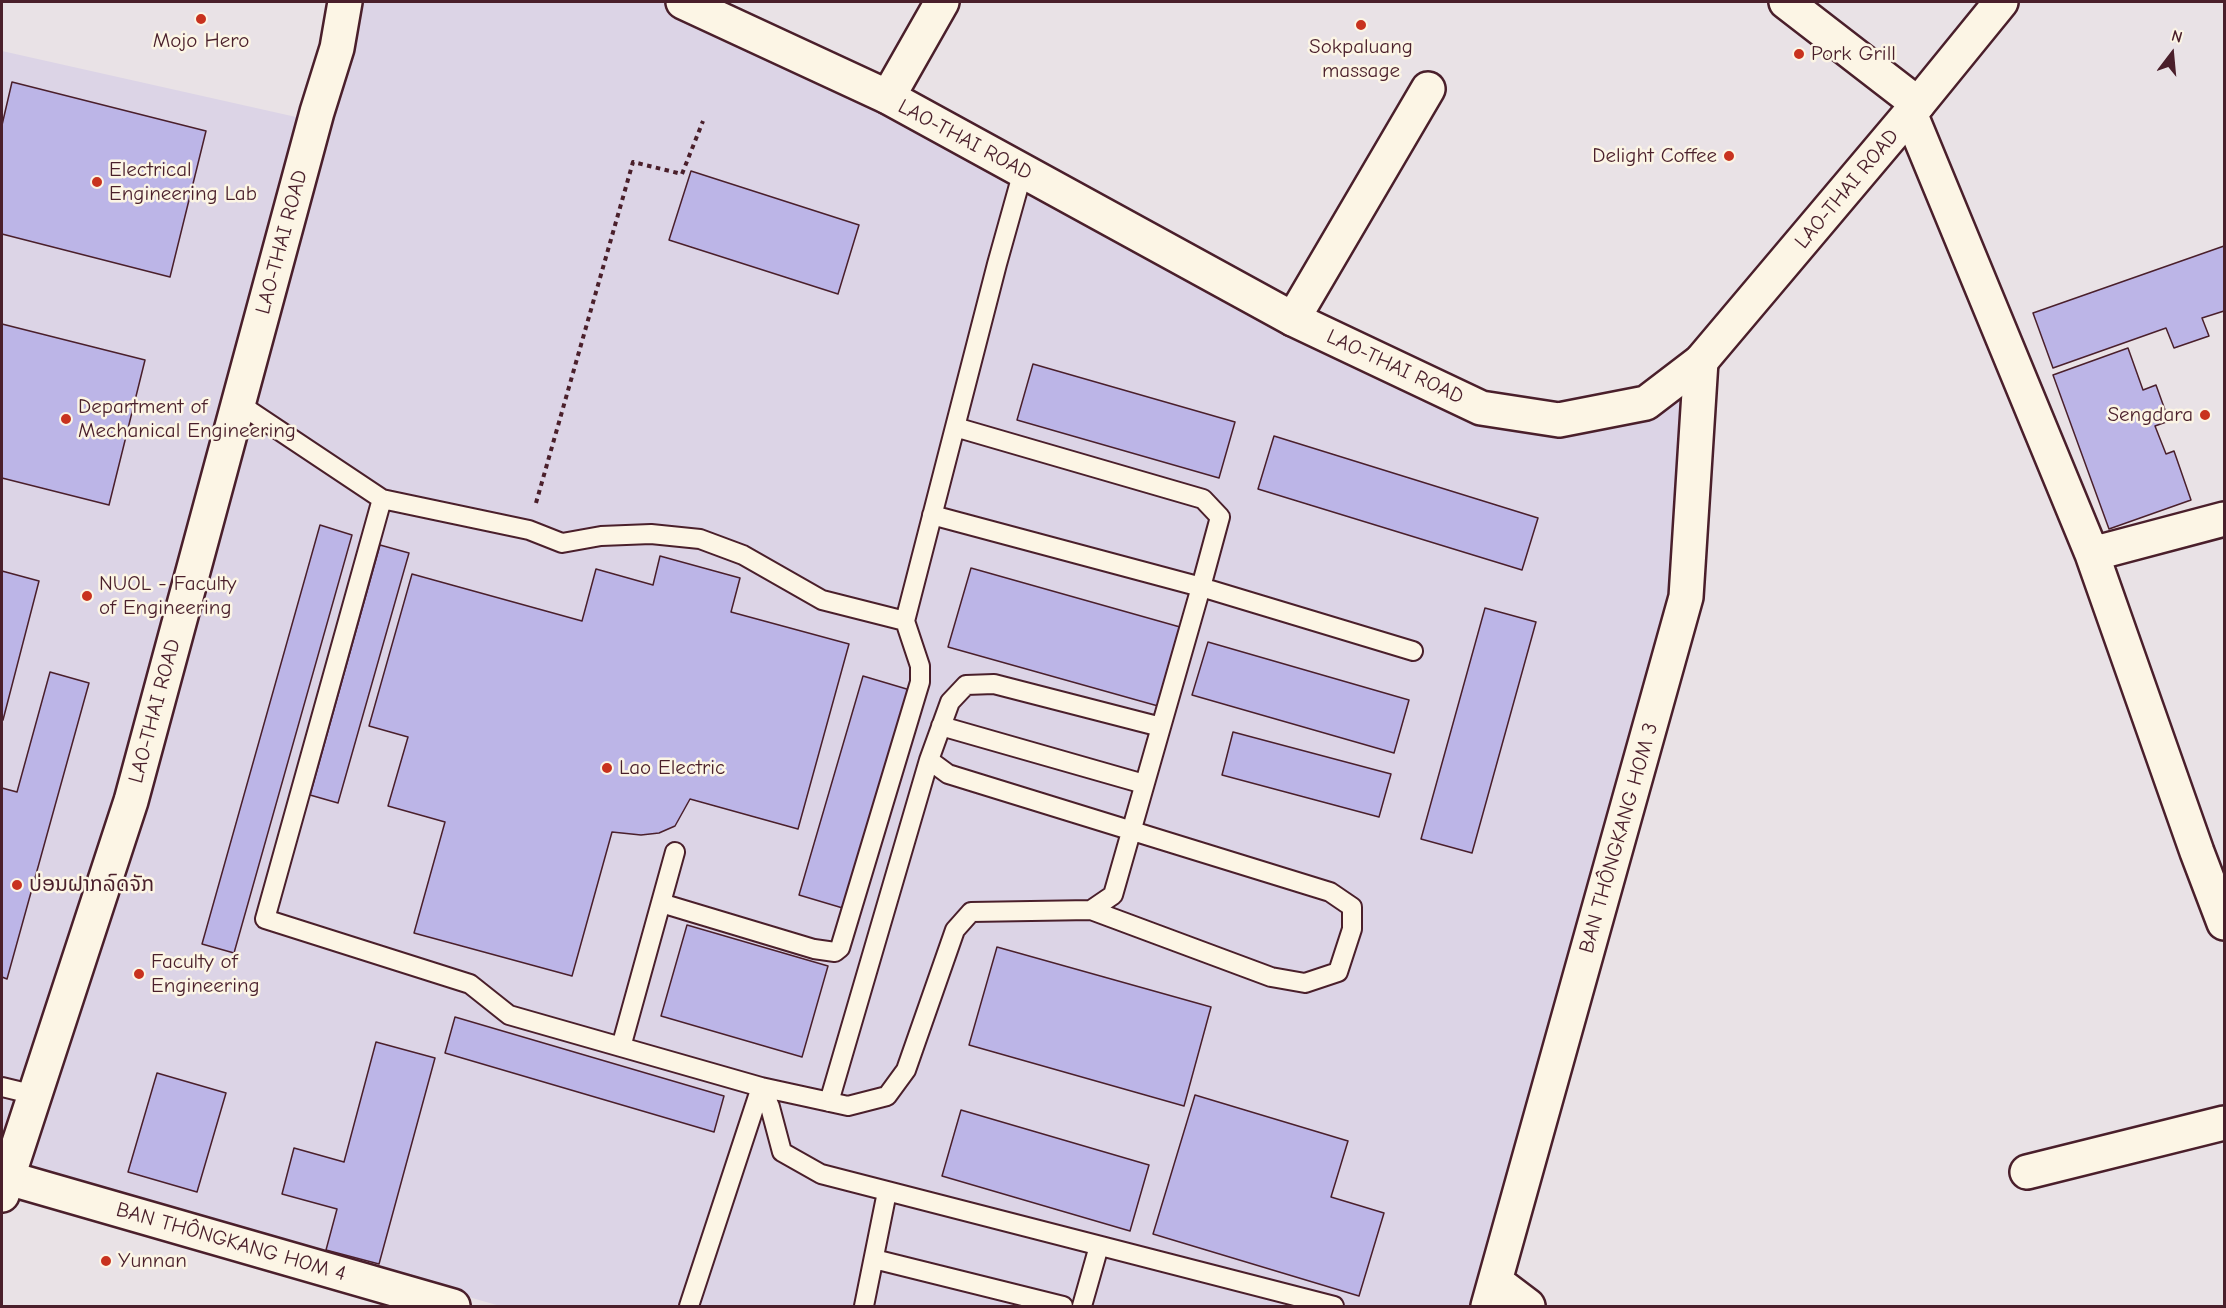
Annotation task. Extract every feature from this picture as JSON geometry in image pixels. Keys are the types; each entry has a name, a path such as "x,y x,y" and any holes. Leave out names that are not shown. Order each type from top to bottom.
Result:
{"street":[{"name":"LAO-THAI ROAD","path":"5,1186 131,801 314,123 337,48 345,2"},
{"name":"LAO-THAI ROAD","path":"337,48 365,2"},
{"name":"LAO-THAI ROAD","path":"683,2 888,97 1293,319 1482,408 1559,420 1647,404 1701,362 2001,2"},
{"path":"888,97 942,2"},
{"path":"1786,2 1914,109 2092,554 2224,923"},
{"path":"1293,319 1428,89"},
{"name":"BAN THÔNGKANG HOM 3","path":"1491,1294 1686,597 1701,362"},
{"path":"2092,554 2224,519"},
{"path":"2027,1172 2224,1123"},
{"name":"BAN THÔNGKANG HOM 4","path":"5,1186 453,1306"},
{"path":"1491,1294 1528,1306"}],"lane":[{"path":"661,903 814,949 835,952 840,948 920,682 920,666 905,621 1023,171"},
{"path":"238,403 382,499 529,530 562,543 600,536 651,534 700,539 743,555 822,600 905,621"},
{"path":"955,427 1203,499 1220,517 1113,895 1091,910"},
{"path":"382,499 265,919 470,984 509,1015 761,1087 848,1106 887,1096 906,1070 955,930 971,912 1091,910 1271,977 1305,983 1338,972 1352,929 1352,907 1330,891 948,774 929,759"},
{"path":"932,515 1201,587 1413,651"},
{"path":"829,1102 929,759 950,702 966,685 994,684 1161,727"},
{"path":"941,726 1144,784"},
{"path":"621,1047 675,852"},
{"path":"2,1087 35,1095"},
{"path":"761,1087 770,1107 782,1152 821,1174 1334,1306"},
{"path":"689,1306 761,1087"},
{"path":"864,1306 887,1192"},
{"path":"1082,1306 1100,1246"},
{"path":"874,1259 1063,1306"}],"path":[{"path":"529,530 633,162 682,174 703,121"}],"shaded area":[{"name":"Lao Electric","path":"364,2 675,2 1481,419 1691,382 1677,597 1480,1306 500,1306 24,1169 326,114"},
{"name":"NUOL - Faculty of Engineering","path":"2,51 305,119 116,803 2,1147"}],"building":[{"name":"Electrical Engineering Lab","path":"12,82 206,131 170,277 2,234 2,125"},
{"path":"691,171 859,225 838,294 669,240"},
{"path":"2224,246 2224,311 2202,318 2209,336 2174,348 2166,328 2053,368 2033,313"},
{"name":"Department of Mechanical Engineering","path":"2,324 145,360 109,505 2,478"},
{"path":"2128,348 2143,390 2156,385 2169,421 2155,426 2166,454 2174,451 2191,500 2109,529 2053,375"},
{"path":"1033,364 1235,422 1219,478 1017,420"},
{"path":"1274,436 1538,518 1522,570 1258,489"},
{"path":"320,525 352,535 234,953 202,944"},
{"path":"380,545 409,553 338,803 310,795"},
{"name":"Lao Electric","path":"660,556 740,578 731,612 849,644 798,829 690,799 675,826 659,833 641,835 612,832 572,976 414,933 445,822 388,806 408,737 369,726 412,574 582,621 596,569 653,585"},
{"path":"971,568 1180,627 1158,706 948,647"},
{"path":"2,571 39,581 3,720 2,720"},
{"path":"1485,608 1536,622 1472,853 1421,839"},
{"path":"1208,642 1409,700 1394,753 1192,695"},
{"name":"ບ່ອນຝາກລົດຈັກ","path":"50,672 89,683 7,979 2,977 2,788 17,792"},
{"path":"863,676 910,690 846,909 799,895"},
{"path":"1233,732 1391,774 1379,817 1222,775"},
{"path":"687,925 828,966 802,1057 661,1016"},
{"path":"997,947 1211,1007 1184,1106 969,1045"},
{"path":"455,1017 724,1096 714,1132 445,1053"},
{"path":"376,1042 435,1058 379,1264 326,1250 337,1209 282,1194 294,1148 344,1162"},
{"path":"157,1073 226,1093 197,1192 128,1172"},
{"path":"1195,1095 1348,1141 1331,1197 1384,1213 1359,1296 1153,1234"},
{"path":"961,1110 1149,1165 1130,1231 942,1176"}],"place":[{"name":"Mojo Hero","path":"201,19"},
{"name":"Sokpaluang massage","path":"1361,25"},
{"name":"Pork Grill","path":"1799,54"},
{"name":"Delight Coffee","path":"1729,156"},
{"name":"Electrical Engineering Lab","path":"97,182"},
{"name":"Sengdara","path":"2205,415"},
{"name":"Department of Mechanical Engineering","path":"66,419"},
{"name":"NUOL - Faculty of Engineering","path":"87,596"},
{"name":"Lao Electric","path":"607,768"},
{"name":"ບ່ອນຝາກລົດຈັກ","path":"17,885"},
{"name":"Faculty of Engineering","path":"139,974"},
{"name":"Yunnan","path":"106,1261"}]}
